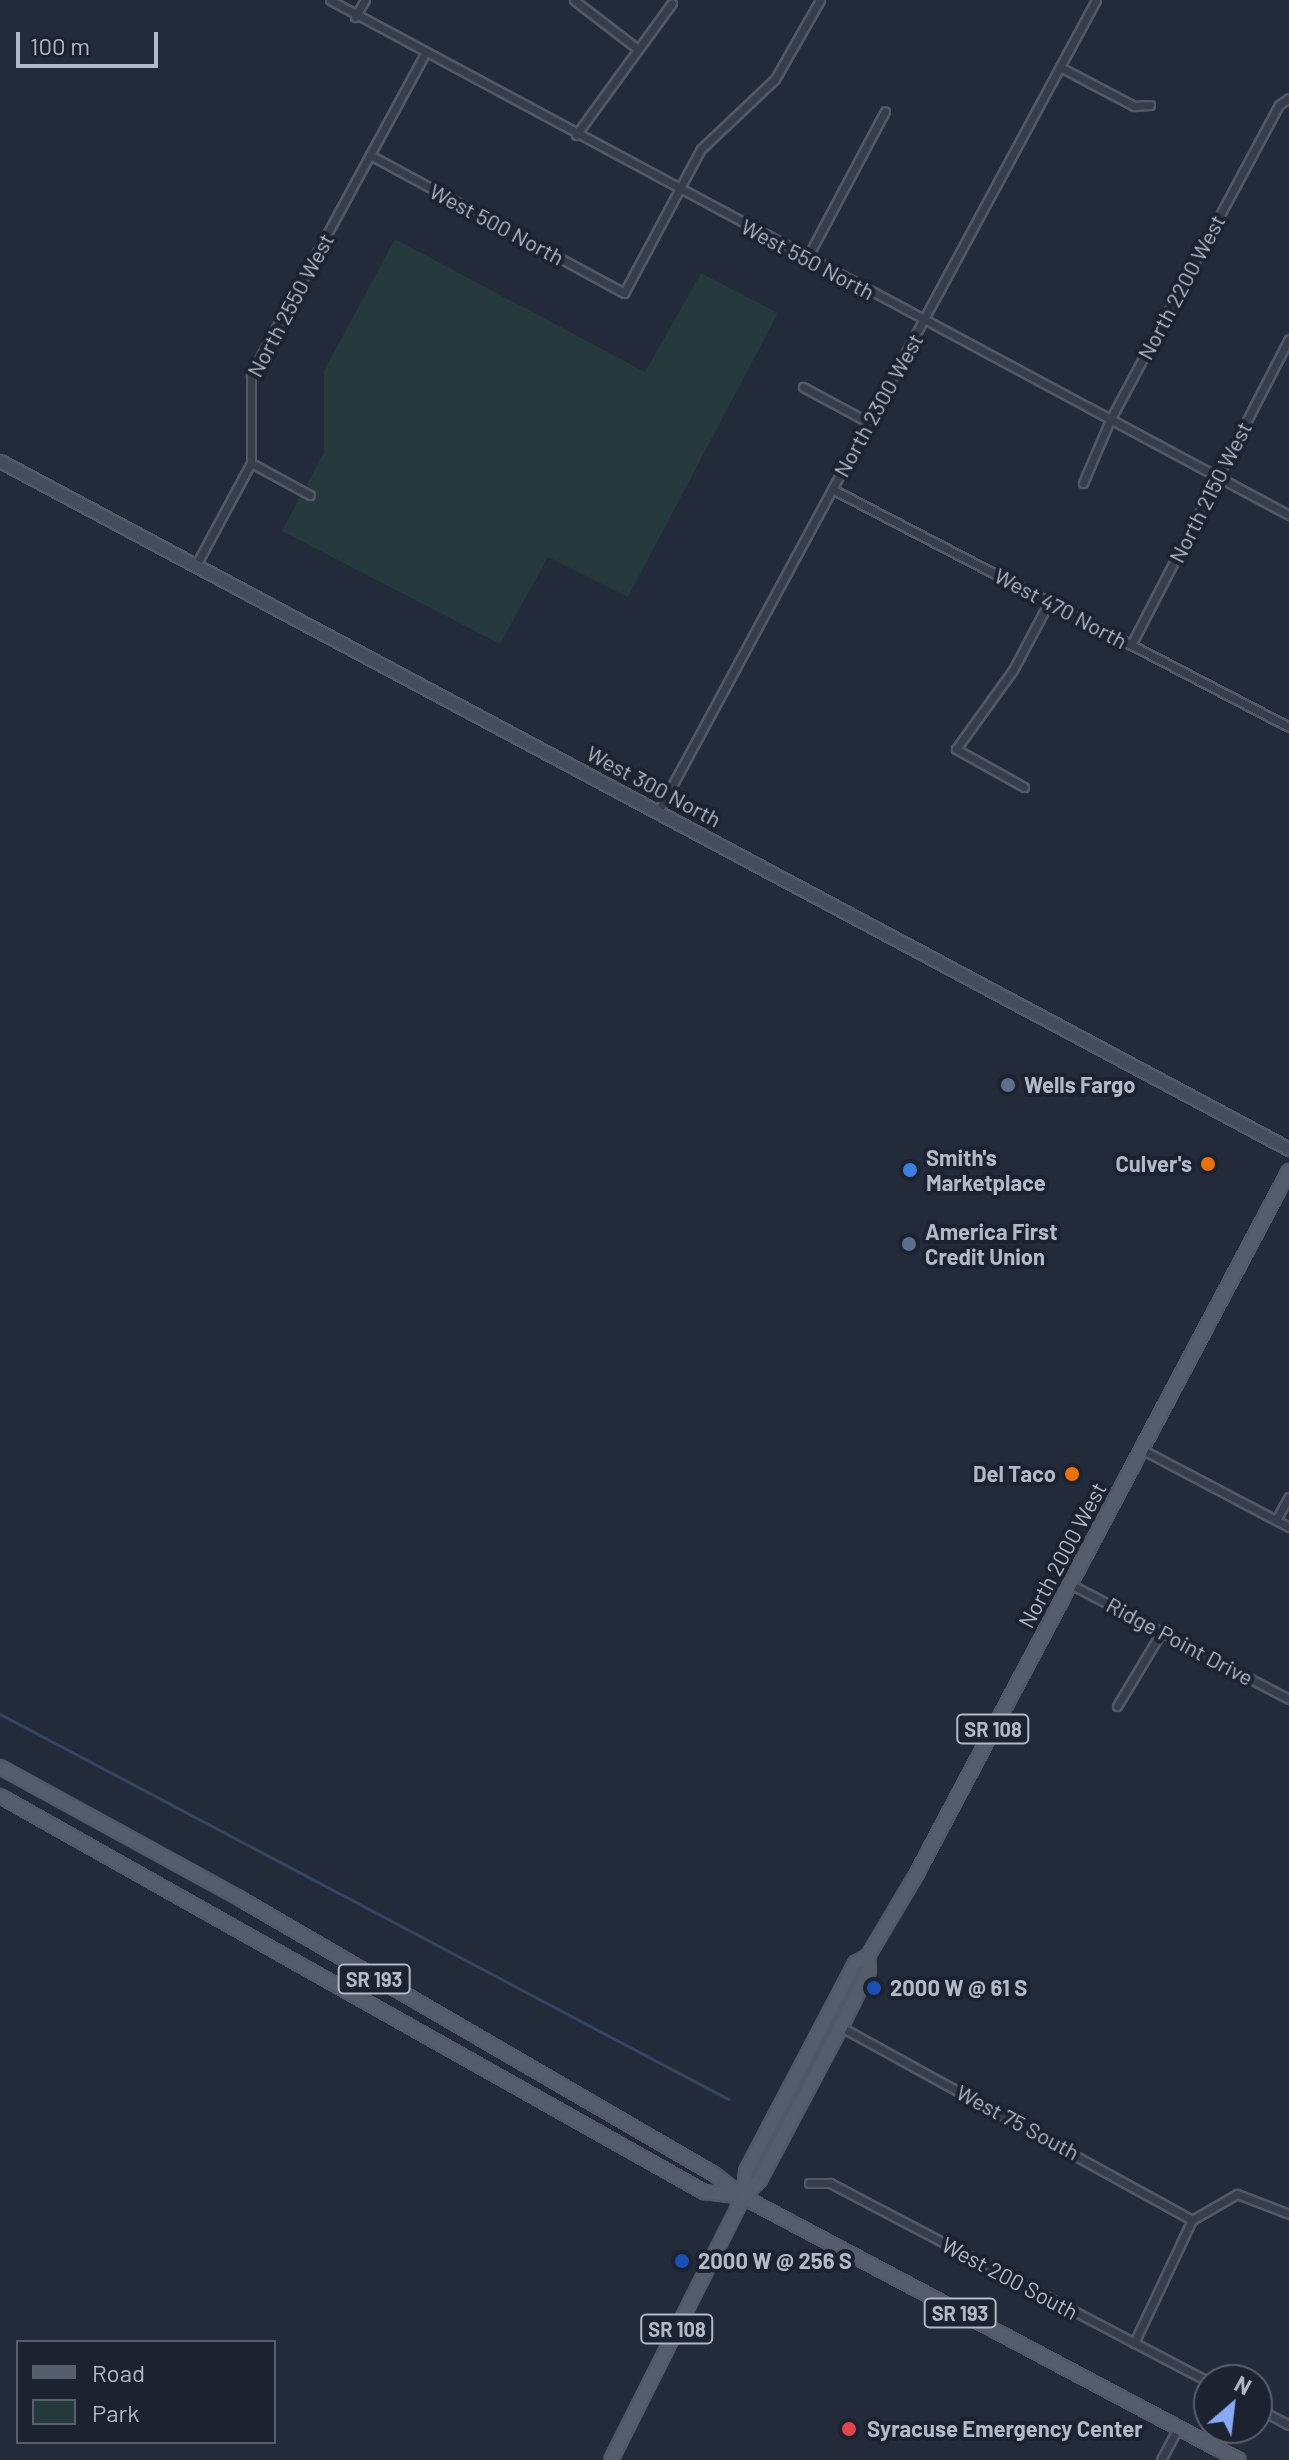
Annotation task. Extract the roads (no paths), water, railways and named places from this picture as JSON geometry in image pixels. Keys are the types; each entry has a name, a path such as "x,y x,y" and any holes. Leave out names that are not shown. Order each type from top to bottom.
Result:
{"main road":[{"name":"West 300 North","path":"0,461 659,810 1289,1149"},
{"name":"North 2000 West","path":"611,2460 743,2197 760,2180 841,2027 869,1971 868,1956 1289,1171"},
{"name":"SR 193","path":"0,1767 239,1898 714,2174 743,2197 1239,2460"},
{"name":"SR 193","path":"0,1796 704,2192 743,2197"},
{"name":"North 2000 West","path":"743,2197 746,2171 764,2136 855,1963 868,1956"}],"street":[{"name":"West 550 North","path":"330,0 355,17 679,191 1289,515"},
{"path":"355,17 365,0"},
{"path":"574,0 635,47"},
{"path":"679,191 720,127 775,79 820,0"},
{"name":"North 2300 West","path":"659,810 1096,0"},
{"path":"576,135 635,47 672,3"},
{"name":"North 2550 West","path":"196,565 251,463 251,374 425,53"},
{"path":"1060,67 1134,106 1150,105"},
{"name":"North 2200 West","path":"1083,483 1110,420 1289,98"},
{"path":"807,258 885,111"},
{"name":"West 500 North","path":"370,155 624,293 679,191"},
{"name":"North 2150 West","path":"1131,645 1289,339"},
{"path":"803,387 868,422"},
{"path":"251,463 310,495"},
{"name":"West 470 North","path":"832,489 1289,727"},
{"path":"1024,787 956,749 1013,670 1049,602"},
{"path":"1141,1449 1289,1527"},
{"path":"1276,1520 1289,1497"},
{"name":"Ridge Point Drive","path":"1070,1584 1289,1699"},
{"path":"1117,1706 1162,1631"},
{"name":"West 75 South","path":"841,2027 1192,2220"},
{"name":"West 200 South","path":"809,2183 830,2183 1193,2374"},
{"path":"1134,2343 1192,2220 1237,2194 1289,2214"},
{"path":"1161,2460 1178,2428"}],"waterway":[{"path":"0,1714 728,2099"}],"place":[{"name":"Wells Fargo","path":"1008,1085"},
{"name":"Culver's","path":"1208,1164"},
{"name":"Smith's Marketplace","path":"910,1170"},
{"name":"America First Credit Union","path":"909,1244"},
{"name":"Del Taco","path":"1072,1474"},
{"name":"2000 W @ 61 S","path":"874,1988"},
{"name":"2000 W @ 256 S","path":"682,2261"},
{"name":"Syracuse Emergency Center","path":"849,2429"}]}
